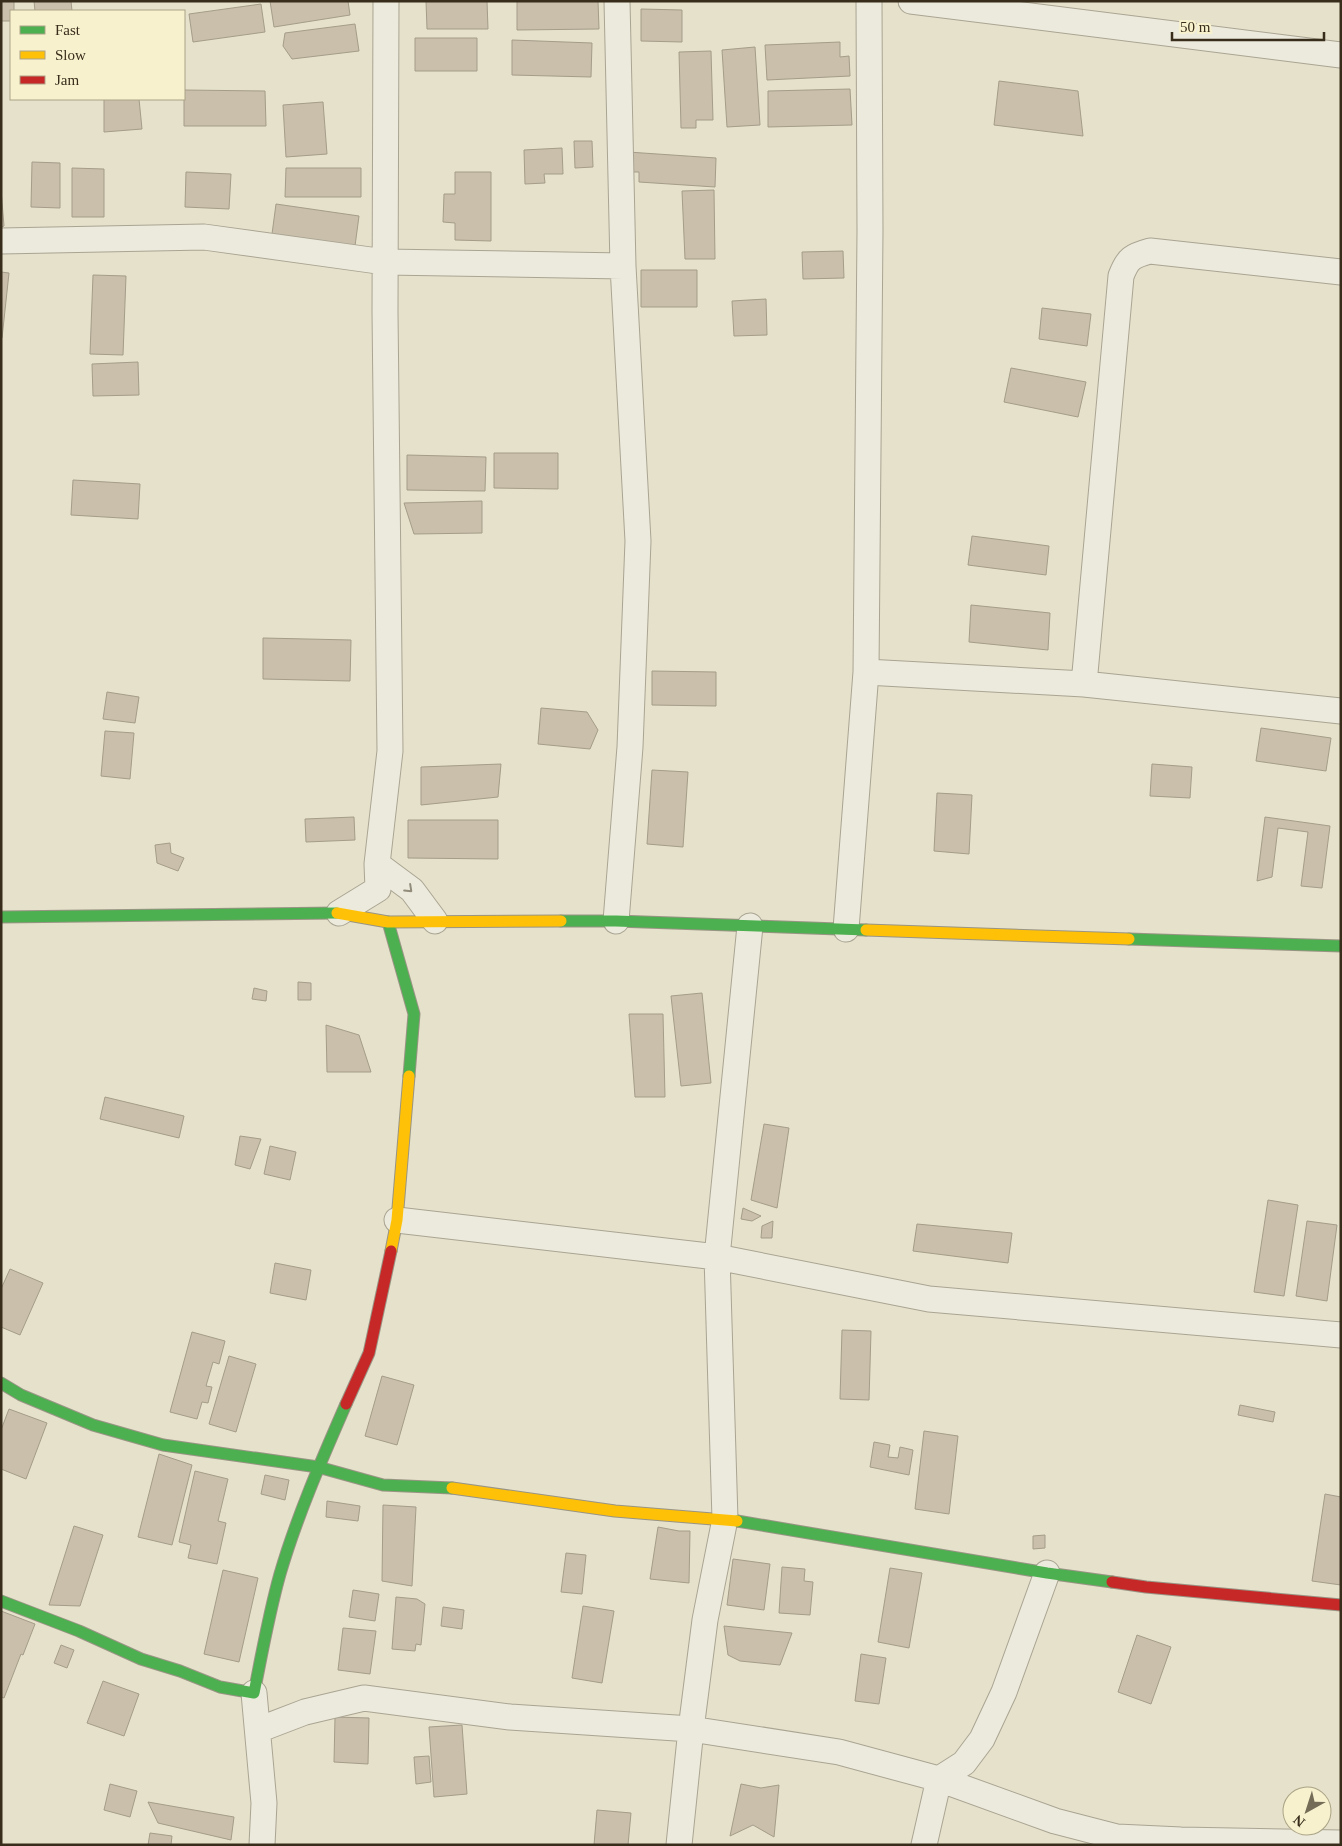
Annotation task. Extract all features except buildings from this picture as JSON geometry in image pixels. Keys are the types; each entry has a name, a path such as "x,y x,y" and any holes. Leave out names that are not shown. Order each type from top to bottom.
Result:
{"street":[{"path":"339,914 378,889 378,864 390,751 385,262 386,1"},
{"path":"616,921 630,747 638,541 623,266 617,1"},
{"path":"846,929 866,672 870,231 869,1"},
{"path":"911,1 1341,55"},
{"path":"1,241 204,237 385,262 623,266"},
{"path":"1084,684 1121,276 1126,262 1136,254 1150,250 1341,272"},
{"path":"866,672 1084,684 1341,711"},
{"path":"378,864 412,890 435,921"},
{"path":"1,917 339,914 388,922 616,921 1341,946"},
{"path":"262,1845 264,1803 254,1693 266,1629 281,1572 318,1467 369,1353 397,1220 414,1014 388,922"},
{"path":"679,1845 690,1729 705,1620 725,1519 717,1257 750,926"},
{"path":"397,1220 717,1257 928,1299 1341,1335"},
{"path":"1,1383 21,1395 93,1425 163,1445 318,1467 383,1485 460,1488 615,1511 725,1519 1047,1574 1146,1587 1341,1605"},
{"path":"924,1845 938,1779 964,1763 982,1739 1004,1692 1047,1574"},
{"path":"1,1601 79,1631 141,1659 180,1671 220,1687 254,1693"},
{"path":"258,1730 305,1712 364,1698 510,1717 690,1729 839,1752 938,1779 1055,1821 1117,1837 1341,1843"}],"traffic: fast":[{"path":"1,917 337,913"},
{"path":"561,921 616,921 866,930"},
{"path":"388,922 414,1014 409,1076"},
{"path":"1129,939 1341,946"},
{"path":"1,1383 21,1395 93,1425 163,1445 318,1467 383,1485 452,1488"},
{"path":"1,1601 79,1631 141,1659 180,1671 220,1687 254,1693 272,1603 287,1552 310,1488 346,1404"},
{"path":"737,1521 1047,1573 1112,1582"}],"traffic: slow":[{"path":"337,913 388,922 561,921"},
{"path":"866,930 1129,939"},
{"path":"391,1251 397,1220 409,1076"},
{"path":"452,1488 615,1511 737,1521"}],"traffic: jam":[{"path":"346,1404 369,1353 391,1251"},
{"path":"1112,1582 1146,1587 1341,1605"}]}
